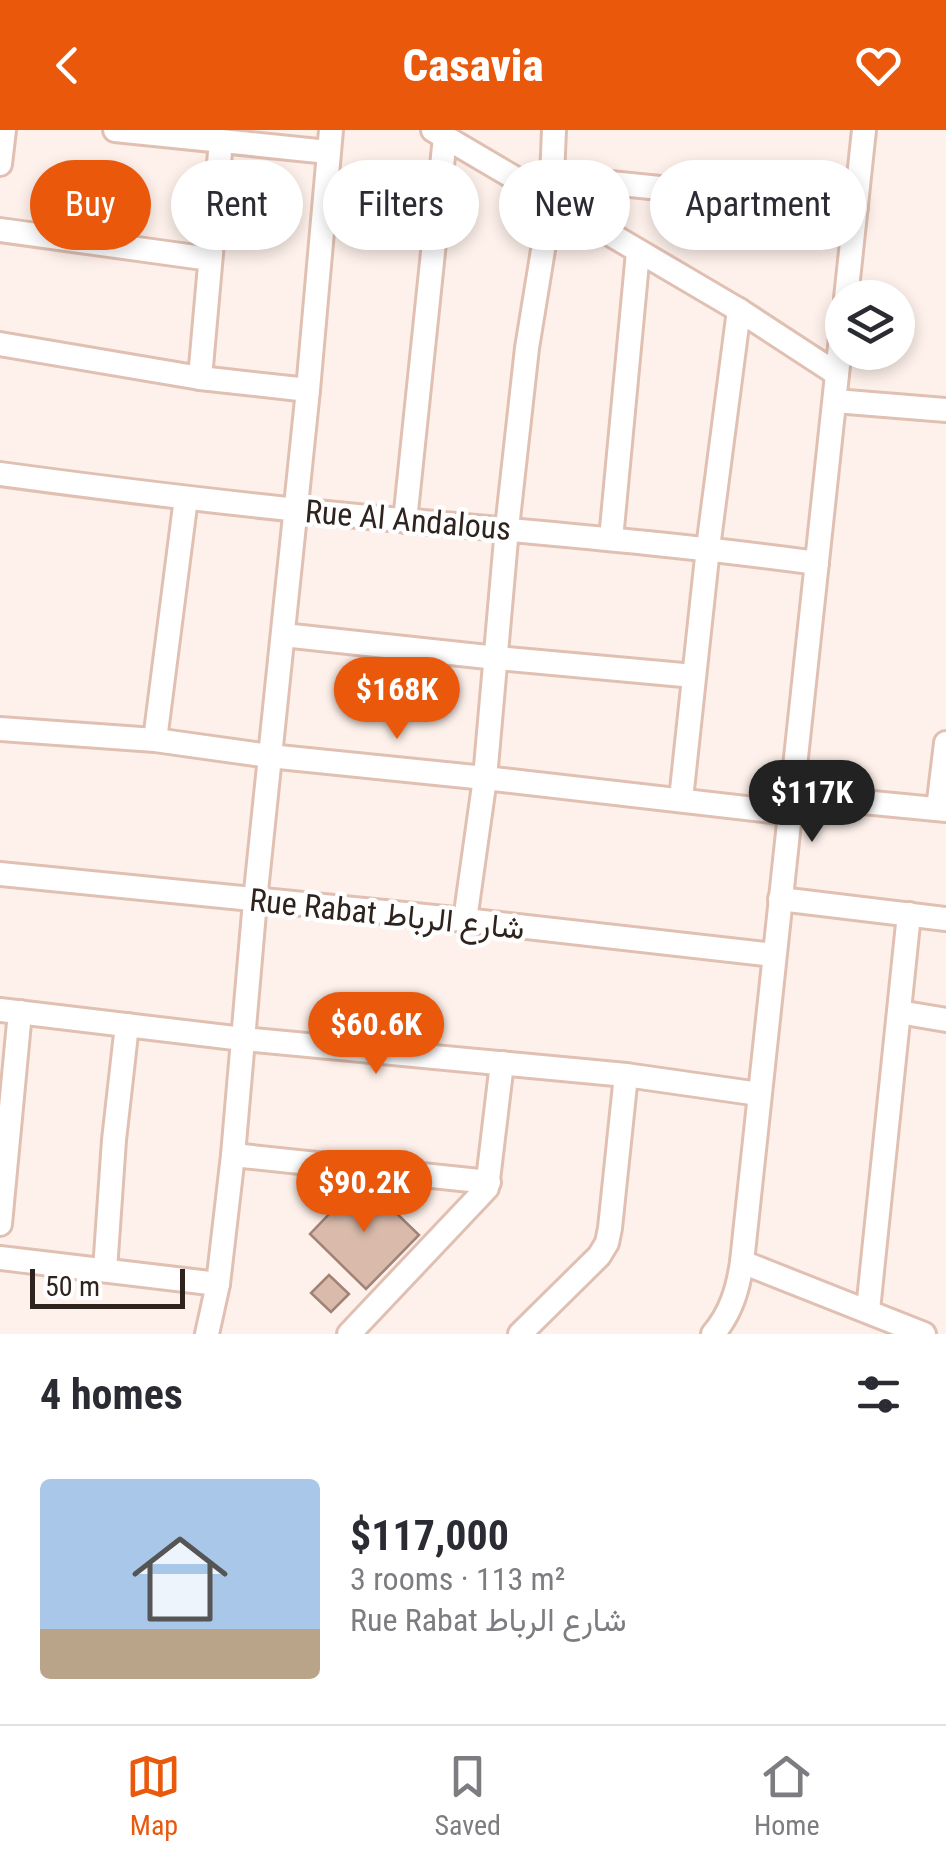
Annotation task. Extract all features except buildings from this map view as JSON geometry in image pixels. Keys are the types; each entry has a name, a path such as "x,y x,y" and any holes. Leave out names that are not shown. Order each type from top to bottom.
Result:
{"street":[{"path":"0,164 4,130"},
{"path":"115,130 221,141 330,141 233,1155 218,1284 207,1334"},
{"path":"553,160 554,130"},
{"path":"861,160 864,130"},
{"path":"405,520 439,134 499,170"},
{"path":"200,378 221,141"},
{"path":"0,230 210,259"},
{"path":"630,247 739,310 837,374"},
{"path":"466,920 486,778 528,348 543,250"},
{"path":"848,280 851,250"},
{"path":"611,539 638,252"},
{"path":"681,799 739,310"},
{"path":"0,344 200,378 308,390"},
{"path":"713,1334 732,1305 742,1262 837,370"},
{"path":"834,401 946,410"},
{"name":"Rue Al Andalous","path":"0,474 294,510 708,548 817,563"},
{"path":"155,740 186,498"},
{"path":"283,635 694,676"},
{"path":"0,729 155,740 269,756 681,799 942,810 946,743"},
{"name":"Rue Rabat شارع الرباط","path":"0,874 774,955"},
{"path":"780,899 946,919"},
{"path":"868,1310 909,914"},
{"path":"0,1224 10,1011 626,1075 759,1094"},
{"path":"899,1012 946,1020"},
{"path":"105,1270 127,1025"},
{"path":"349,1334 487,1188 502,1062"},
{"path":"520,1334 607,1243 626,1075"},
{"path":"233,1155 490,1182"},
{"path":"0,1258 218,1284"},
{"path":"742,1262 924,1334"}]}
